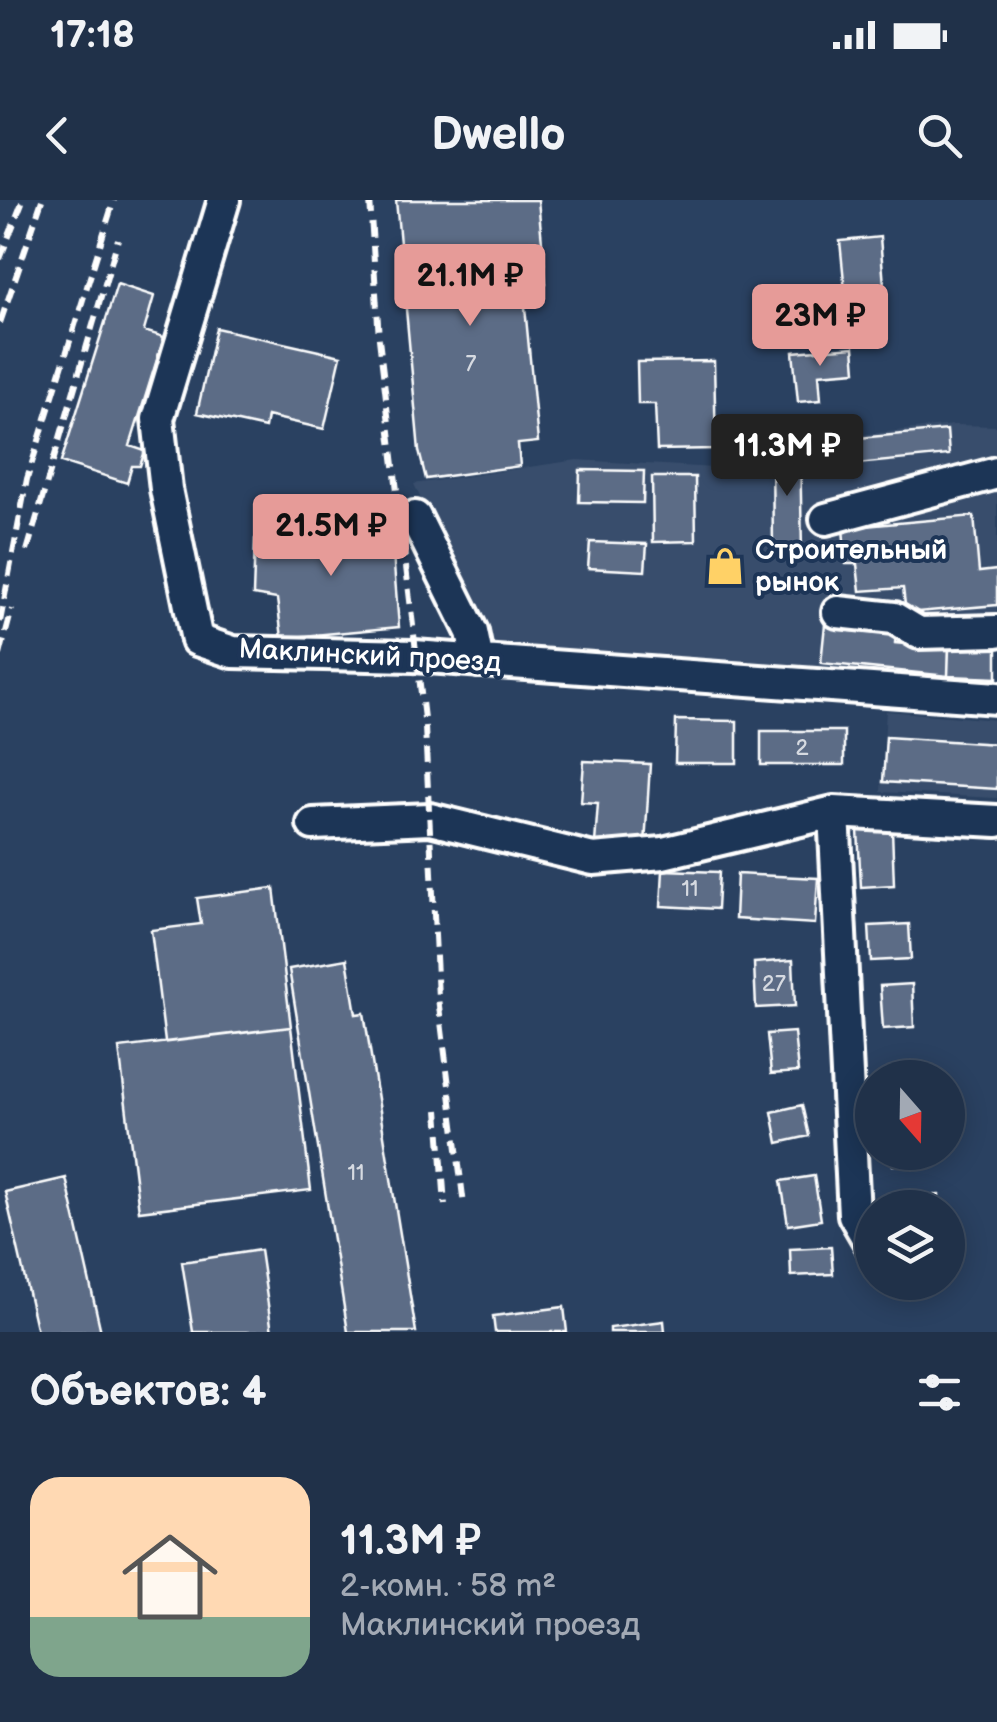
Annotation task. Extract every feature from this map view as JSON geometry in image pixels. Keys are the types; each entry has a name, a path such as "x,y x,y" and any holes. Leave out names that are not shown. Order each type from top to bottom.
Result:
{"street":[{"name":"Маклинский проезд","path":"224,200 158,419 166,489 197,640 233,652 414,656 997,698"},
{"path":"826,519 997,473"},
{"path":"415,517 472,632 478,661"},
{"path":"838,612 894,618 919,634 997,631"},
{"path":"314,824 430,819 593,858 663,853 834,812 997,821"},
{"path":"834,812 855,1217"}],"shaded area":[{"name":"Строительный рынок","path":"808,420 809,440 954,425 997,426 997,679 491,648 414,484 577,460 749,470 773,425"},
{"path":"886,711 997,720 997,798 881,792"}],"building":[{"path":"396,200 538,200 546,284 523,286 538,442 518,444 520,466 426,479 419,451"},
{"path":"880,237 885,297 846,301 840,241"},
{"path":"117,284 154,296 144,331 164,337 130,446 145,451 140,466 132,466 127,483 61,462"},
{"path":"216,328 341,356 324,429 267,416 265,428 197,413"},
{"path":"854,347 856,371 819,374 821,400 798,402 793,352"},
{"path":"714,361 716,449 657,450 655,404 638,404 637,362"},
{"path":"947,430 949,455 806,469 803,443"},
{"path":"772,443 800,443 802,553 773,554"},
{"path":"580,470 644,471 643,503 579,502"},
{"path":"652,477 695,477 696,541 653,542"},
{"path":"390,516 399,627 282,638 277,599 253,595 255,539 303,530 309,554 334,550 332,518"},
{"path":"974,516 979,572 997,570 997,605 906,613 903,588 860,591 857,564 846,564 843,528"},
{"path":"590,542 647,544 645,571 588,568"},
{"path":"825,624 896,631 895,643 949,648 948,676 821,663"},
{"path":"949,642 997,644 997,678 948,676"},
{"path":"676,720 737,721 737,763 675,763"},
{"path":"761,731 844,731 844,765 761,765"},
{"path":"886,737 997,744 997,789 883,782"},
{"path":"584,761 650,764 645,845 595,843 598,803 581,802"},
{"path":"892,829 894,885 861,887 858,830"},
{"path":"663,870 719,872 717,909 661,906"},
{"path":"737,874 818,878 815,924 735,919"},
{"path":"274,888 291,1027 165,1042 151,930 201,924 197,898"},
{"path":"909,924 911,959 871,961 869,926"},
{"path":"347,959 356,1014 364,1013 416,1332 348,1332 289,969"},
{"path":"793,960 795,1006 756,1008 754,963"},
{"path":"912,984 914,1027 883,1029 880,986"},
{"path":"291,1027 311,1190 139,1211 119,1048"},
{"path":"794,1032 798,1072 771,1074 767,1034"},
{"path":"802,1105 809,1136 778,1143 772,1112"},
{"path":"814,1176 821,1220 788,1225 781,1181"},
{"path":"66,1178 101,1332 37,1332 5,1192"},
{"path":"831,1247 833,1274 791,1276 790,1249"},
{"path":"260,1250 272,1332 193,1332 182,1262"},
{"path":"564,1307 567,1332 495,1332 493,1316"},
{"path":"664,1321 665,1332 610,1332 610,1328"}],"railway":[{"path":"0,259 23,200"},
{"path":"0,323 42,200"},
{"path":"0,622 27,479 114,200"},
{"path":"370,200 379,339 425,727 438,998 464,1205"},
{"path":"27,551 118,239"},
{"path":"0,655 12,609"},
{"path":"438,1110 445,1205"}],"place":[{"name":"Строительный рынок","path":"725,566"}]}
